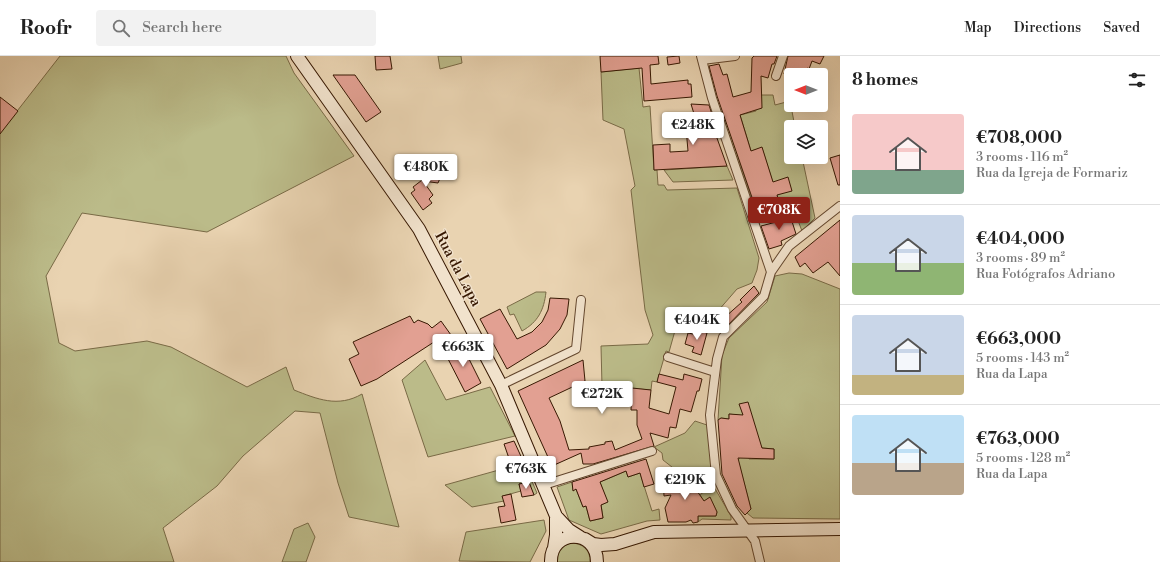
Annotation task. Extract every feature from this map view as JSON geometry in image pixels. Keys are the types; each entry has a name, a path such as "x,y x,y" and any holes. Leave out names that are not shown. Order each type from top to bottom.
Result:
{"main road":[{"name":"Rua da Lapa","path":"297,56 419,230 501,385 556,516 556,535 551,562"},
{"name":"Rua da Lapa","path":"556,516 569,530 582,538"},
{"path":"597,562 604,552 616,544 654,532 840,529"},
{"path":"554,548 564,539 582,538 593,544 616,544"},
{"path":"582,538 594,549 597,562"}],"street":[{"path":"735,56 702,58 712,98 771,272"},
{"path":"776,76 783,56"},
{"path":"760,562 755,541 732,509 716,476 710,415 715,372 723,337 764,296 771,272 789,246 840,206"},
{"path":"764,252 776,258 781,257"},
{"path":"501,385 576,348 581,300"},
{"path":"668,357 715,372"},
{"path":"544,485 652,451"}],"green space":[{"path":"60,56 286,56 294,73 354,156 207,232 82,213 46,276 59,343 75,351 147,341 171,347 247,387 286,367 294,390 319,399 328,401 344,401 362,394 399,527 349,517 338,483 320,413 295,411 243,456 217,486 163,528 174,562 0,562 0,133"},
{"path":"438,56 461,56 462,63 440,69"},
{"path":"639,68 643,107 650,106 654,170 657,170 658,185 664,185 667,190 737,188 759,258 757,270 752,283 737,289 711,319 710,313 690,312 678,320 669,352 666,351 657,382 652,381 651,390 602,386 601,346 648,344 653,335 645,310 631,190 635,186 624,129 603,120 601,72"},
{"path":"752,95 773,95 775,105 784,103 784,112 792,112 794,120 784,120 784,164 803,164 815,218 802,231 792,205 754,214 723,121 726,120 755,209 779,202 762,148 751,151 740,115 756,111"},
{"path":"727,166 733,180 673,182 664,170"},
{"path":"789,273 802,274 840,289 840,519 753,518 747,513 751,509 738,460 748,448 749,459 774,459 774,449 762,448 740,404 747,430 736,434 737,415 729,414 729,419 721,418 718,420 722,355 729,338 767,302 775,276"},
{"path":"536,292 546,292 542,310 532,324 522,331 514,314 510,315 507,307"},
{"path":"425,360 446,400 490,387 515,436 428,457 402,380"},
{"path":"695,421 707,425 711,444 712,460 710,480 699,489 692,478 677,471 663,460 662,453 654,447 685,433"},
{"path":"524,463 537,493 534,495 528,482 519,484 521,491 503,496 504,501 472,507 445,485"},
{"path":"626,471 628,477 640,473 652,511 659,509 660,520 647,521 601,534 569,520 557,487 572,482 573,490 576,489 583,507 586,506 590,521 603,518 601,505 607,502 600,482"},
{"path":"714,487 731,516 731,520 702,519 698,522 698,516 716,516 717,512 710,498 704,501 700,495 707,489"},
{"path":"544,520 546,531 530,562 459,561 466,532"},
{"path":"308,523 315,537 306,562 282,562 294,529"},
{"path":"571,543 579,544 585,548 589,554 590,562 556,562 557,555 560,550 564,546"}],"building":[{"path":"375,56 390,56 392,69 376,70"},
{"path":"600,56 658,56 659,64 650,65 651,84 688,80 688,84 691,84 692,97 644,101 642,68 601,72"},
{"path":"679,56 680,63 668,65 667,57"},
{"path":"754,56 777,56 774,64 772,64 768,78 761,76 762,108 740,115 751,151 762,147 773,182 788,177 792,191 777,195 779,202 756,209 717,96 709,66 719,64 723,75 727,74 733,97 751,92 752,58"},
{"path":"788,56 824,56 820,64 812,61 809,68 785,68"},
{"path":"333,75 355,75 381,112 366,122"},
{"path":"0,97 18,111 0,134"},
{"path":"691,104 709,105 716,127 713,127 727,166 654,170 653,145 670,144 670,152 688,151 686,128 698,127"},
{"path":"840,155 840,185 838,185 830,158"},
{"path":"430,168 441,168 441,176 438,183 423,181 433,195 429,199 432,203 423,210 411,193 415,190 413,187 430,174"},
{"path":"789,212 796,234 781,241 782,245 769,249 761,226 780,221 778,216"},
{"path":"840,220 840,276 828,262 813,273 805,263 800,267 795,257"},
{"path":"754,286 759,293 727,326 714,331 709,320 713,320 719,314 724,318 742,302 740,300"},
{"path":"550,298 569,299 567,315 560,329 546,345 507,369 480,319 500,309 517,339 532,332 542,322 548,310"},
{"path":"410,316 414,323 418,320 428,324 432,328 441,321 451,335 435,345 434,342 377,379 361,386 349,359 359,354 353,342"},
{"path":"694,330 707,333 701,355 692,352 694,347 685,344 688,333 693,334"},
{"path":"462,345 481,383 465,392 445,353"},
{"path":"583,360 585,381 549,398 560,421 569,450 589,449 589,447 612,441 615,450 642,439 637,425 637,410 631,410 632,388 651,390 649,408 669,414 676,387 657,382 659,374 683,380 684,374 702,379 691,412 680,409 676,428 670,427 668,438 650,433 654,446 593,464 583,464 581,453 552,466 518,391"},
{"path":"748,402 762,448 774,449 774,459 738,458 751,509 745,515 737,506 722,474 718,420 721,418 729,419 729,414 743,415 739,404"},
{"path":"514,441 524,463 512,467 504,444"},
{"path":"646,459 654,484 644,487 640,473 628,477 626,471 600,482 608,502 601,505 603,518 590,521 586,506 583,507 576,489 573,491 572,482"},
{"path":"663,474 678,474 678,479 683,479 683,484 690,481 704,501 710,497 717,512 716,516 698,516 698,522 693,523 691,520 686,522 668,522 665,508 671,495 664,496"},
{"path":"529,482 534,495 522,497 519,484"},
{"path":"511,494 516,520 501,523 498,507 505,506 502,496"}]}
